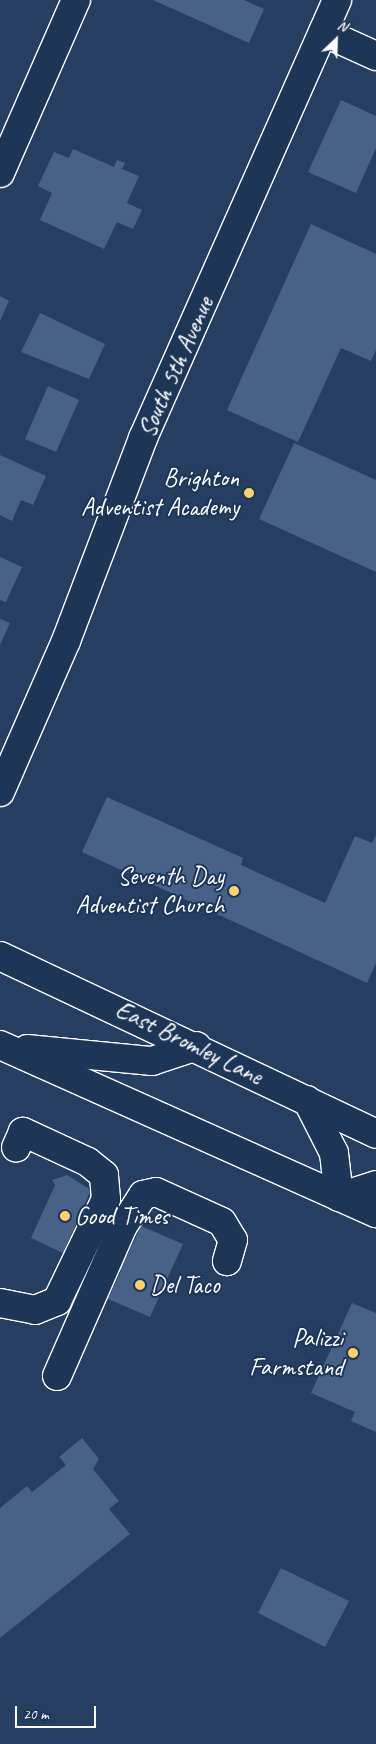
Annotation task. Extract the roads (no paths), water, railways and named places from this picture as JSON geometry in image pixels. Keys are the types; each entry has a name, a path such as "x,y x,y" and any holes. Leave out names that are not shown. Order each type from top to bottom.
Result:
{"main road":[{"path":"0,173 76,0"},
{"name":"South 5th Avenue","path":"0,792 66,641 143,438 337,0"},
{"path":"323,32 376,56"},
{"name":"East Bromley Lane","path":"0,956 197,1046 376,1134"},
{"path":"1,1046 152,1061 197,1046"},
{"path":"1,1046 376,1213"},
{"path":"307,1100 334,1153 339,1197"},
{"path":"0,1303 35,1310 57,1301 106,1199 104,1175 88,1162 23,1132 16,1148"},
{"path":"339,1197 376,1185"},
{"path":"57,1376 122,1226 143,1195 156,1192 222,1222 233,1240 227,1260"}],"place":[{"name":"Brighton Adventist Academy","path":"249,493"},
{"name":"Seventh Day Adventist Church","path":"234,891"},
{"name":"Good Times","path":"65,1216"},
{"name":"Del Taco","path":"140,1285"},
{"name":"Palizzi Farmstand","path":"353,1353"}]}
